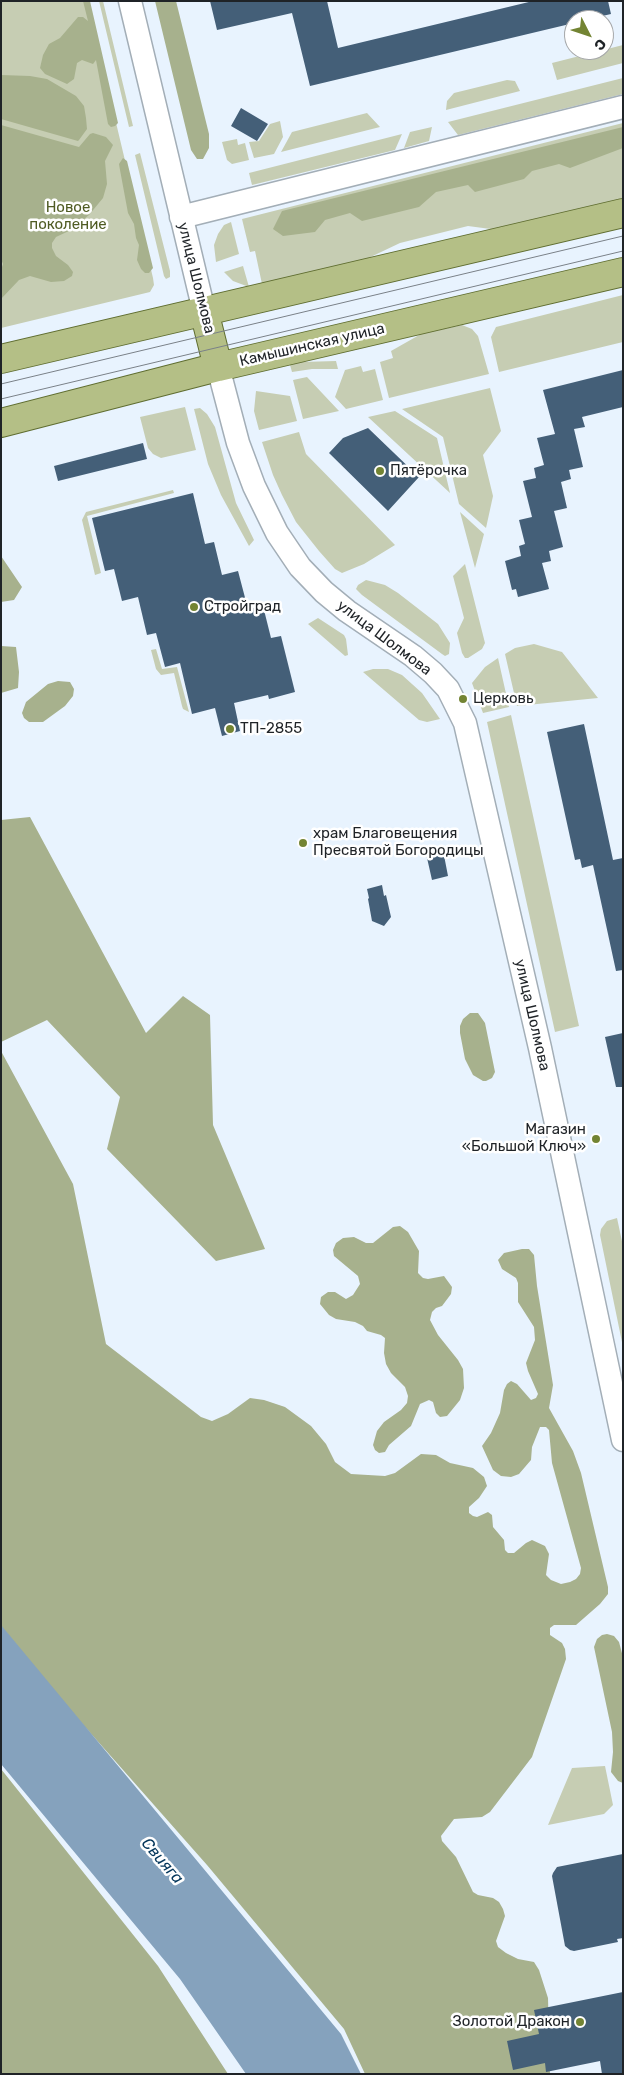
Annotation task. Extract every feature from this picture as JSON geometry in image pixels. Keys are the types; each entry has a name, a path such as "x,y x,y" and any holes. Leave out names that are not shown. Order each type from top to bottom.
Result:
{"main road":[{"path":"1,359 623,213"},
{"name":"Камышинская улица","path":"1,423 218,368 623,272"},
{"name":"улица Шолмова","path":"204,311 218,368"}],"street":[{"name":"улица Шолмова","path":"130,1 204,311"},
{"path":"181,216 623,107"},
{"name":"улица Шолмова","path":"218,368 238,443 254,486 282,540 300,567 324,592 374,630 413,656 433,673 448,689 465,724 540,1048 623,1440"}],"green space":[{"name":"Новое поколение","path":"1,1 87,1 154,285 150,292 1,328"},
{"path":"83,1 90,1 118,123 111,127 108,124 96,60 93,64 82,60 77,63 74,79 67,84 45,74 40,68 43,55 49,44 60,38 78,17 83,17 88,21"},
{"path":"99,1 103,1 133,126 129,127"},
{"path":"155,1 176,1 209,134 209,148 203,159 197,159 191,150"},
{"path":"623,45 623,63 557,80 552,63 564,60 614,60 614,47"},
{"path":"1,75 30,76 47,79 76,96 84,106 87,129 78,141 1,119"},
{"path":"623,78 623,94 458,135 448,122"},
{"path":"507,80 515,81 520,91 446,110 447,101 454,93"},
{"path":"367,113 380,127 281,152 292,132"},
{"path":"280,121 283,137 274,154 254,158 249,142 259,141 270,124"},
{"path":"623,123 623,201 498,230 468,226 400,243 360,262 262,284 255,251 250,252 242,219"},
{"path":"1,125 79,147 93,133 106,137 113,145 105,161 107,184 103,198 89,215 71,230 56,237 52,243 56,256 68,265 73,272 72,276 64,281 51,282 30,276 19,280 1,299 1,270 3,264 1,259"},
{"path":"432,127 429,141 404,148 410,132"},
{"path":"623,127 623,148 570,168 559,164 532,171 524,179 475,192 468,185 436,192 419,207 362,221 350,213 325,220 315,232 283,236 273,229 282,211"},
{"path":"402,134 395,150 252,185 249,173"},
{"path":"237,139 238,145 245,143 249,160 232,164 227,160 222,142"},
{"path":"140,153 170,271 170,277 166,279 135,155"},
{"path":"123,158 127,161 153,268 149,273 145,273 141,269 137,260 139,245 134,224 128,213 119,164"},
{"path":"231,222 239,254 216,262 214,245 218,234 224,225"},
{"path":"243,266 249,287 233,281 224,272"},
{"path":"623,295 623,342 499,372 491,337 496,327"},
{"path":"462,325 472,329 478,336 489,374 389,398 380,362 393,358 391,351 421,334"},
{"path":"336,361 338,369 312,369 292,372 290,365 302,362"},
{"path":"361,366 363,372 375,369 383,400 346,409 335,397 345,370"},
{"path":"307,377 339,411 303,419 293,380"},
{"path":"490,388 501,431 483,455 493,496 486,528 459,504 443,437 402,409"},
{"path":"256,391 290,396 297,421 259,430 254,411"},
{"path":"185,407 196,450 161,458 153,454 148,448 140,417"},
{"path":"200,408 207,414 215,427 236,503 254,540 249,546 221,495 208,464 194,409"},
{"path":"395,411 437,438 450,493 368,417"},
{"path":"299,432 306,454 395,545 364,564 342,573 335,569 319,551 296,522 273,475 262,442"},
{"path":"173,490 174,493 87,516 101,573 95,575 82,520 86,512"},
{"path":"460,512 484,534 475,568"},
{"path":"1,556 22,587 14,600 1,602"},
{"path":"465,564 485,643 482,649 468,658 465,658 462,653 457,633 464,618 453,576"},
{"path":"366,580 385,585 438,624 450,643 449,654 445,656 442,654 362,595 356,589 358,585"},
{"path":"318,618 344,635 348,655 345,656 308,624"},
{"path":"534,644 562,652 598,698 517,706 505,654 515,648"},
{"path":"1,646 16,647 19,672 18,688 1,693"},
{"path":"156,649 162,669 177,667 189,712 183,709 174,673 161,675 156,669 151,650"},
{"path":"498,658 509,707 483,713 472,683 485,667"},
{"path":"373,669 388,669 402,675 422,693 440,719 427,722 419,720 363,672"},
{"path":"58,681 70,682 74,689 73,696 65,706 43,722 29,722 24,718 22,713 26,702 48,684"},
{"path":"511,715 579,1026 555,1032 487,722"},
{"path":"30,817 146,1033 183,996 210,1015 213,1125 265,1249 216,1261 107,1149 120,1097 47,1020 1,1042 1,820"},
{"path":"470,1013 478,1013 485,1023 495,1072 492,1078 486,1081 473,1075 465,1059 460,1026 463,1019"},
{"path":"1,1051 73,1184 106,1344 201,1417 212,1421 228,1414 250,1398 264,1400 285,1407 311,1426 326,1444 335,1462 351,1474 385,1476 395,1473 421,1454 436,1455 450,1463 473,1468 484,1477 487,1486 479,1498 469,1507 469,1513 477,1517 488,1512 492,1515 493,1527 504,1540 505,1550 508,1553 514,1553 532,1540 545,1546 549,1554 546,1575 551,1580 561,1584 576,1579 580,1574 581,1568 552,1463 549,1430 546,1427 540,1427 532,1447 531,1460 519,1474 511,1477 501,1476 493,1470 482,1446 491,1433 500,1413 504,1390 507,1384 511,1381 517,1384 531,1400 536,1398 538,1394 526,1363 535,1340 534,1327 518,1302 518,1283 516,1278 502,1269 498,1260 504,1253 522,1249 529,1249 534,1255 537,1286 553,1385 549,1408 573,1451 581,1473 608,1587 608,1594 600,1604 576,1625 554,1625 550,1628 550,1635 562,1643 566,1659 532,1757 490,1812 482,1817 454,1819 441,1836 442,1841 456,1857 473,1892 493,1898 499,1902 503,1909 505,1916 496,1941 498,1947 518,1959 534,1962 539,1970 548,1998 550,2074 365,2074 344,2029 207,1865 48,1685 1,1626"},
{"path":"617,1218 623,1246 623,1347 600,1235 601,1229 607,1221"},
{"path":"400,1226 408,1232 419,1251 418,1273 423,1278 428,1279 444,1276 452,1287 451,1294 442,1306 432,1312 430,1320 438,1335 463,1369 464,1388 460,1400 447,1416 440,1417 436,1413 433,1402 429,1400 420,1404 411,1426 389,1445 385,1452 379,1453 373,1445 377,1431 384,1422 401,1410 407,1403 408,1396 405,1387 391,1373 386,1364 384,1353 385,1338 367,1331 363,1326 355,1322 336,1319 329,1315 320,1304 321,1297 328,1292 335,1292 346,1299 353,1295 360,1284 358,1276 334,1256 333,1250 336,1243 343,1238 354,1237 366,1243 373,1243 393,1227"},
{"path":"607,1634 614,1636 619,1642 623,1657 623,1783 618,1781 611,1772 612,1732 594,1647 597,1639"},
{"path":"605,1766 613,1805 604,1814 548,1825 572,1768"},
{"path":"1,1769 158,1966 228,2074 1,2074"}],"water":[{"name":"Свияга","path":"1,1625 341,2034 361,2074 246,2074 180,1979 1,1764"}],"building":[{"path":"210,1 327,1 338,48 533,1 608,1 610,10 564,10 564,25 310,86 292,13 217,30"},
{"path":"241,108 268,124 257,141 231,126"},
{"path":"623,370 623,407 582,417 585,427 574,429 583,467 569,470 571,479 561,482 567,508 554,511 563,547 549,551 551,561 542,563 549,589 518,597 516,589 512,590 505,561 521,556 519,546 525,544 519,520 532,517 523,481 536,478 534,468 544,465 537,438 555,434 543,390"},
{"name":"Пятёрочка","path":"368,428 419,477 388,511 329,453 343,438"},
{"path":"143,443 147,459 58,481 54,466"},
{"name":"Стройград","path":"193,493 205,544 214,542 222,575 238,571 248,609 263,606 271,638 281,636 295,692 269,699 268,695 234,703 240,731 222,736 215,708 192,714 180,663 165,667 156,633 147,635 138,597 122,601 114,569 105,571 92,518"},
{"path":"584,724 613,860 623,858 623,970 616,971 593,865 582,868 580,859 575,860 547,732"},
{"path":"442,845 448,876 432,880 425,849"},
{"path":"382,885 391,917 384,926 372,921 367,889"},
{"path":"623,1033 623,1087 616,1087 605,1037"},
{"path":"623,1854 623,1938 617,1939 618,1942 574,1951 570,1950 565,1946 553,1873 557,1867"},
{"name":"Золотой Дракон","path":"623,1992 623,2074 602,2074 600,2061 546,2072 545,2063 513,2070 507,2041 539,2034 534,2010"}],"tram line":[{"path":"1,384 623,236"},
{"path":"1,399 623,251"}],"place":[{"name":"Пятёрочка","path":"380,471"},
{"name":"Стройград","path":"194,607"},
{"name":"Церковь","path":"463,699"},
{"name":"ТП-2855","path":"230,729"},
{"name":"храм Благовещения Пресвятой Богородицы","path":"303,843"},
{"name":"Магазин «Большой Ключ»","path":"596,1139"},
{"name":"Золотой Дракон","path":"580,2022"}]}
